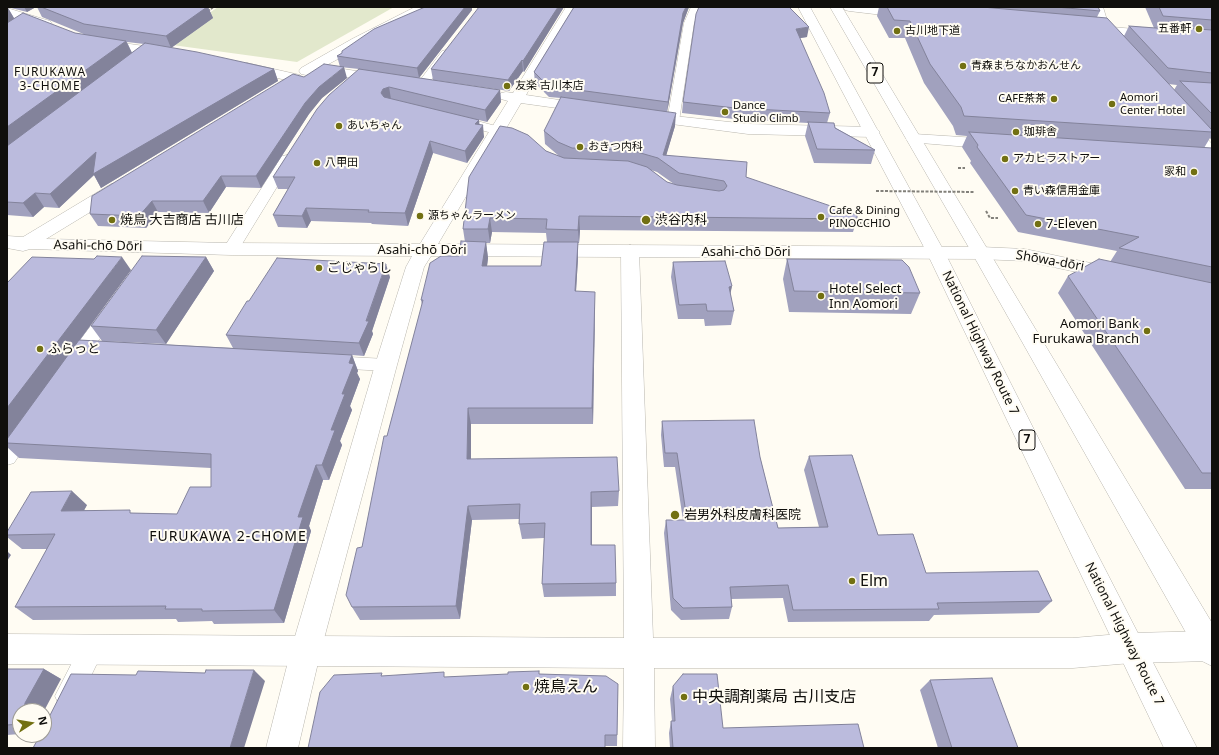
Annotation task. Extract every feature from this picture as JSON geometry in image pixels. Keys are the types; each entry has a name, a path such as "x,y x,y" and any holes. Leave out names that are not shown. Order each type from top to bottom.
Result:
{"main road":[{"path":"275,90 363,39 424,7"},
{"path":"282,748 306,650 411,279 425,250 572,7"},
{"name":"National Highway Route 7","path":"804,7 936,253 1059,505 1181,748"},
{"name":"7","path":"836,7 1211,648"},
{"path":"849,7 918,15"},
{"path":"1097,7 1104,31 1124,54"},
{"path":"16,27 41,11"},
{"path":"7,12 60,29"},
{"path":"1081,29 1212,40"},
{"path":"87,41 176,54"},
{"path":"134,60 147,50"},
{"path":"233,64 295,78"},
{"path":"313,68 438,87"},
{"path":"492,94 602,110"},
{"path":"1174,110 1207,157"},
{"path":"633,115 748,129 872,132"},
{"path":"914,139 1010,145"},
{"path":"7,255 132,179"},
{"name":"Asahi-chō Dōri","path":"7,242 231,249 981,253"},
{"path":"630,251 638,565 639,748"},
{"name":"Shōwa-dōri","path":"981,253 1025,255 1134,278"},
{"path":"7,648 638,653 1073,652 1131,648 1211,648"}],"lane":[{"path":"673,121 690,23 696,7"},
{"path":"422,85 455,42"},
{"path":"346,87 359,76"},
{"path":"445,117 498,130 528,141"},
{"path":"231,249 294,147"},
{"path":"145,264 156,247"},
{"path":"66,372 92,347 122,296"},
{"path":"311,360 386,365"},
{"path":"7,457 34,418"},
{"path":"58,714 92,649"}],"path":[{"path":"208,11 214,7"},
{"path":"876,191 974,192"},
{"path":"853,222 884,226"}],"green space":[{"path":"218,7 394,7 297,62 165,44"}],"building":[{"path":"41,7 207,7 166,36 84,24"},
{"path":"425,7 465,7 417,68 337,56 374,29"},
{"path":"479,7 558,7 523,61 522,60 508,80 431,69"},
{"path":"574,7 686,7 683,13 668,102 548,86 534,72"},
{"path":"699,7 789,7 809,27 796,29 824,93 830,113 735,108 683,102 696,14"},
{"path":"887,7 982,7 1107,18 1212,130 1212,132 964,116 961,107 930,64 910,21 894,20"},
{"path":"1056,7 1098,7 1100,11"},
{"path":"1159,7 1212,7 1212,20 1163,16"},
{"path":"23,13 75,33 126,41 7,127 7,23"},
{"path":"1129,26 1212,30 1212,73 1168,68"},
{"path":"145,43 197,52 274,69 93,174 96,152 50,194 35,193 23,203 7,202 7,146"},
{"path":"324,64 344,67 319,87 305,103 256,176 221,176 203,201 152,201 139,216 90,214 92,196 293,74 304,77"},
{"path":"359,69 500,90 485,110 389,87 383,89 381,93 384,97 479,120 475,124 483,125 465,151 430,141 405,213 306,208 302,216 273,215 295,177 273,177 317,109 329,95"},
{"path":"1180,81 1212,83 1212,114"},
{"path":"561,97 676,113 663,155 747,162 746,177 857,215 857,219 579,216 578,230 546,229 547,219 490,218 488,229 463,229 469,177 500,126 512,128 528,135 546,151 564,158 628,161 647,167 667,182 677,185 719,191 724,190 727,186 724,181 679,173 658,158 630,150 572,148 558,142 544,131"},
{"path":"808,122 834,123 835,128 875,150 817,149"},
{"path":"969,132 1212,148 1212,267 1119,248 1139,237 1026,215 977,147 978,145"},
{"path":"461,241 486,242 482,266 541,266 544,242 578,242 575,291 595,292 592,408 468,408 467,459 617,457 619,491 591,492 591,545 615,545 616,583 542,584 545,523 519,524 520,504 468,506 456,606 352,607 346,595 357,548 362,547 384,436 387,436 423,300 421,300 430,263 441,256 459,256"},
{"path":"97,256 122,257 7,408 7,283 32,257 94,259"},
{"path":"142,256 206,257 156,330 91,326"},
{"path":"277,258 386,264 366,321 369,321 359,343 226,335 247,301 249,301"},
{"path":"787,259 902,260 909,267 920,293 794,291"},
{"path":"1099,259 1212,283 1212,473 1202,473 1068,276"},
{"path":"725,261 732,286 729,287 734,311 707,311 706,304 679,305 673,262"},
{"path":"79,340 352,355 349,363 354,364 342,394 345,394 331,430 335,430 322,465 316,465 298,517 303,517 274,610 202,611 202,609 165,609 166,606 15,607 55,534 7,535 7,532 31,492 72,491 61,511 130,510 130,513 177,514 190,487 211,487 211,454 7,443 7,439"},
{"path":"754,420 760,457 778,528 828,527 809,456 852,455 878,535 913,534 926,573 1038,571 1052,601 937,603 939,609 793,610 788,585 730,587 732,607 683,608 673,598 666,520 687,520 677,453 665,453 662,421"},
{"path":"7,669 44,669 25,703 12,703 12,725 7,725"},
{"path":"206,670 254,670 230,748 33,748 36,743 52,743 52,711 71,674 136,675 138,671 205,673"},
{"path":"539,671 539,674 606,676 618,684 617,735 605,735 605,748 308,748 320,692 334,675 382,673 381,676 444,672 444,677"},
{"path":"683,674 717,674 723,728 858,724 864,748 673,748 671,721 675,721 673,686"},
{"path":"992,678 1018,748 952,748 930,680"}],"place":[{"name":"五番軒","path":"1199,29"},
{"name":"古川地下道","path":"897,31"},
{"name":"青森まちなかおんせん","path":"963,66"},
{"name":"友楽 古川本店","path":"507,86"},
{"name":"CAFE茶茶","path":"1054,99"},
{"name":"Aomori Center Hotel","path":"1112,104"},
{"name":"Dance Studio Climb","path":"725,112"},
{"name":"あいちゃん","path":"339,126"},
{"name":"珈琲舎","path":"1016,132"},
{"name":"おきつ内科","path":"580,147"},
{"name":"アカヒラストアー","path":"1005,159"},
{"name":"八甲田","path":"317,163"},
{"name":"家和","path":"1194,172"},
{"name":"青い森信用金庫","path":"1015,191"},
{"name":"源ちゃんラーメン","path":"420,216"},
{"name":"Cafe & Dining PINOCCHIO","path":"821,217"},
{"name":"焼鳥 大吉商店 古川店","path":"112,220"},
{"name":"渋谷内科","path":"646,220"},
{"name":"7-Eleven","path":"1038,224"},
{"name":"ごじゃらし","path":"319,268"},
{"name":"Hotel Select Inn Aomori","path":"821,296"},
{"name":"Aomori Bank Furukawa Branch","path":"1147,331"},
{"name":"ふらっと","path":"40,349"},
{"name":"岩男外科皮膚科医院","path":"675,515"},
{"name":"Elm","path":"852,581"},
{"name":"焼鳥えん","path":"526,687"},
{"name":"中央調剤薬局 古川支店","path":"684,697"}],"district":[{"name":"FURUKAWA 3-CHOME","path":"50,80"},
{"name":"FURUKAWA 2-CHOME","path":"228,537"}]}
